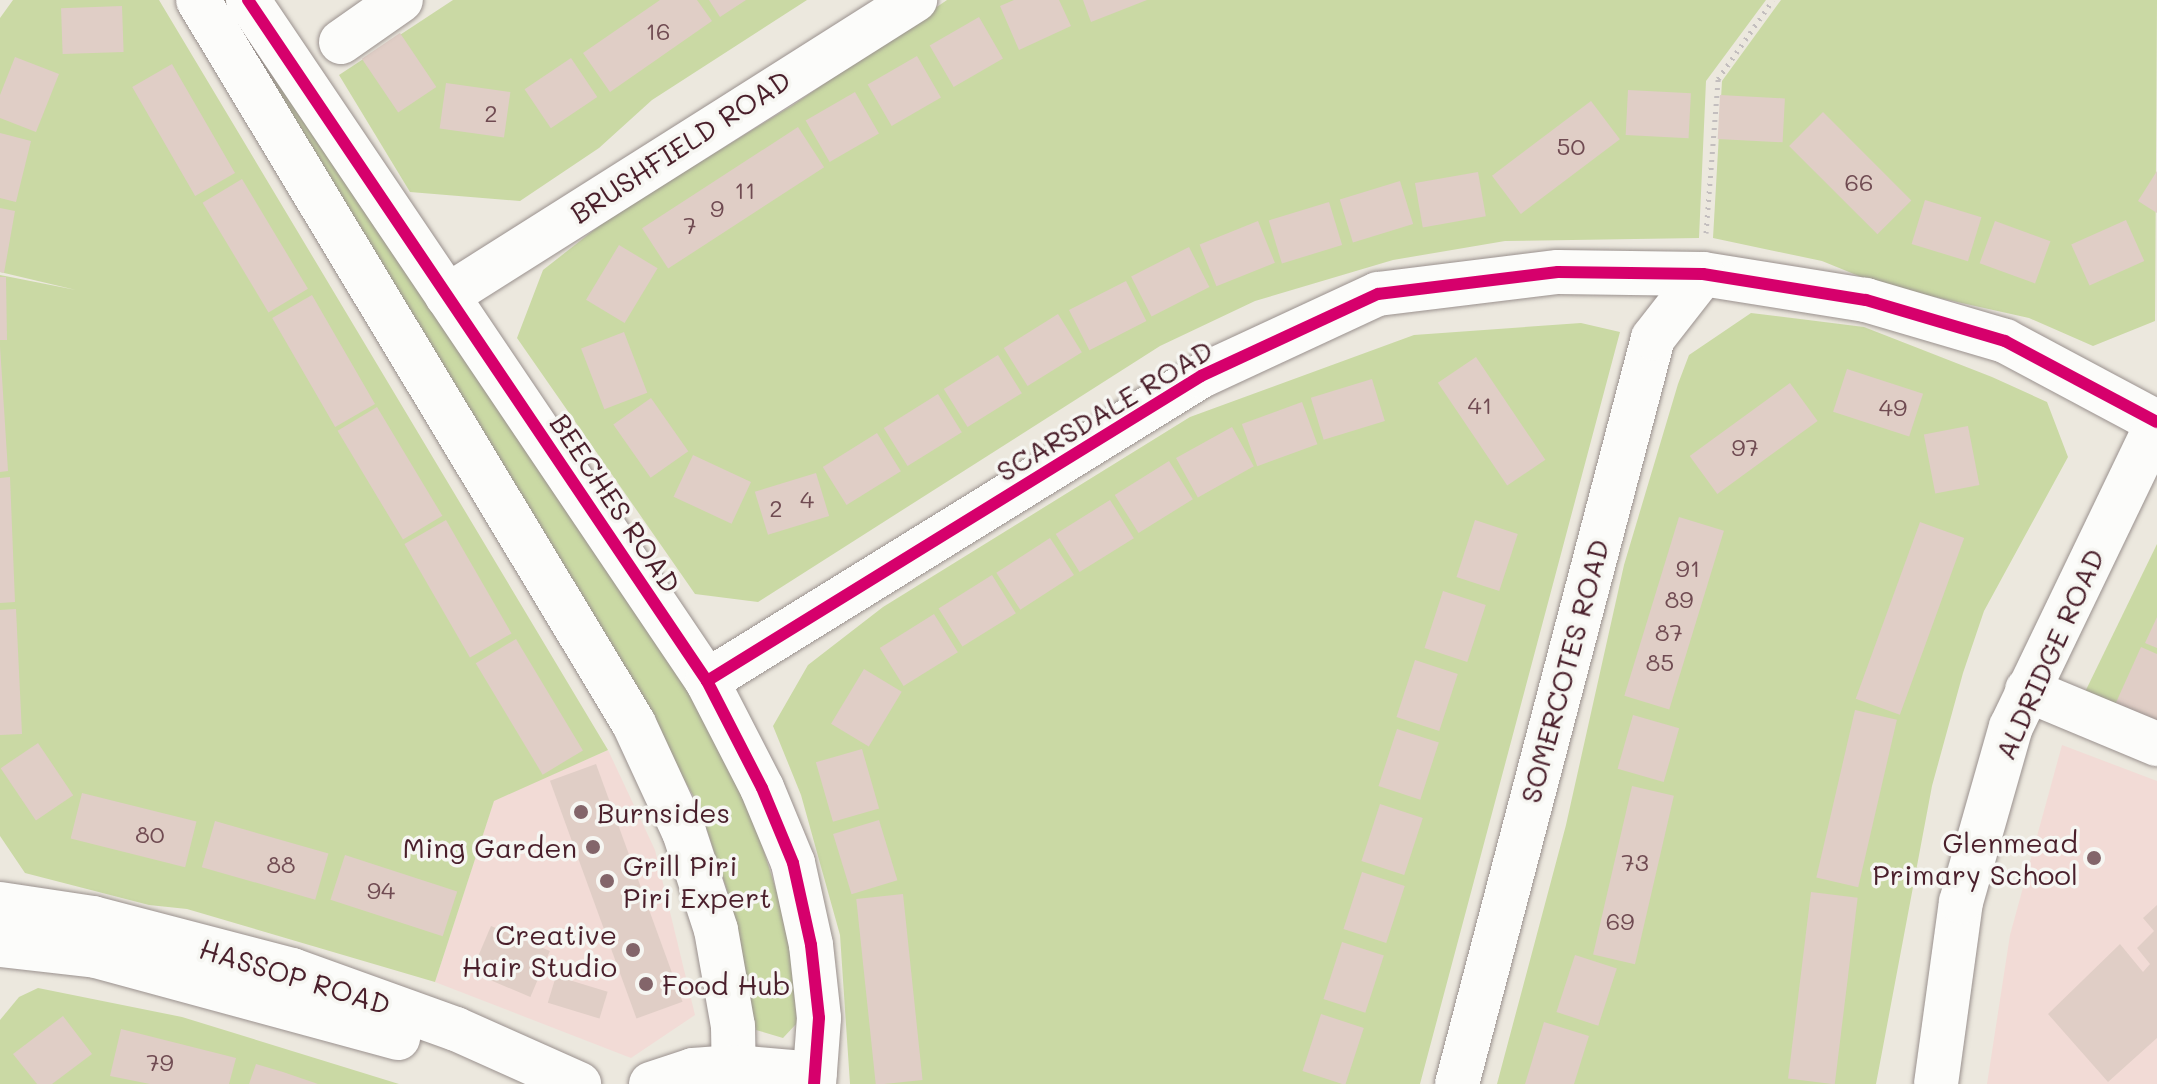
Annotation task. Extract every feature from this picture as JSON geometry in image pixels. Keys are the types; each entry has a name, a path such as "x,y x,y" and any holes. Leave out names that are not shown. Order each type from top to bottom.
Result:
{"street":[{"path":"198,0 634,724 684,832 716,930 733,1026 734,1076"},
{"name":"BEECHES ROAD","path":"248,0 707,681 762,788 793,863 811,945 819,1018 815,1079"},
{"path":"341,42 401,0"},
{"name":"BRUSHFIELD ROAD","path":"447,296 915,0"},
{"name":"SCARSDALE ROAD","path":"707,681 1201,376 1378,294 1558,272 1703,274 1866,300 2005,341 2157,422"},
{"name":"SOMERCOTES ROAD","path":"1457,1084 1653,338 1703,274"},
{"name":"ALDRIDGE ROAD","path":"1936,1084 1961,902 2011,727 2157,422"},
{"path":"2027,690 2157,744"},
{"name":"HASSOP ROAD","path":"0,904 93,918 292,970 456,1029 579,1084"},
{"name":"HASSOP ROAD","path":"0,945 96,956 300,1008 445,1053 506,1084"},
{"path":"651,1084 693,1070 734,1076 815,1079"}],"path":[{"path":"1703,274 1718,79 1773,0"}],"shaded area":[{"name":"Glenmead Primary School","path":"2062,745 2157,781 2157,1084 1987,1084 2010,935"},
{"path":"608,750 655,850 695,1015 631,1058 435,982 494,800"}],"green space":[{"path":"13,0 159,0 608,750 494,801 435,982 187,909 149,905 25,873 0,836 0,275 76,290 0,272 0,18"},
{"path":"216,0 230,0 652,625 749,804 788,928 797,1023 783,1038 756,1030 729,896 699,806 616,659"},
{"path":"453,0 807,0 652,100 599,148 520,201 410,192 339,75"},
{"path":"947,0 1766,0 1706,81 1699,238 1505,241 1393,260 1255,301 1160,346 758,602 695,594 517,338 543,270 608,219 793,105"},
{"path":"1781,0 2157,0 2155,321 2093,346 2029,318 1881,285 1822,261 1713,238 1722,81"},
{"path":"1751,313 1864,327 1992,377 2047,402 2068,457 1984,611 1963,673 1932,786 1876,1084 1497,1084 1566,825 1624,565 1678,384 1689,355"},
{"path":"1581,323 1620,332 1420,1084 850,1084 840,935 801,795 773,726 808,665 883,607 1190,417 1414,335"},
{"path":"2157,544 2157,720 2085,692"},
{"path":"38,988 182,1017 399,1084 0,1084 0,1020 19,997"}],"building":[{"path":"660,0 697,0 712,21 610,92 583,53"},
{"path":"709,0 746,0 720,17"},
{"path":"1014,0 1059,0 1071,26 1019,50 1000,6"},
{"path":"1083,0 1147,0 1091,22"},
{"path":"122,6 124,52 63,54 61,8"},
{"path":"979,17 1003,59 954,87 930,46"},
{"path":"400,33 436,87 398,113 362,59"},
{"path":"917,56 941,98 892,126 868,84"},
{"path":"15,57 59,74 36,132 0,118 0,95"},
{"path":"571,58 597,97 551,128 525,89"},
{"path":"172,64 235,173 195,196 132,87"},
{"path":"446,83 510,92 504,138 440,129"},
{"path":"1628,90 1691,93 1689,138 1626,135"},
{"path":"855,92 879,134 830,162 806,120"},
{"path":"1720,95 1785,98 1783,142 1718,139"},
{"path":"1591,101 1620,139 1521,214 1492,176"},
{"path":"1823,112 1911,200 1877,234 1789,146"},
{"path":"798,127 824,167 668,269 642,228"},
{"path":"0,133 31,141 16,202 0,198"},
{"path":"2157,171 2157,213 2138,201"},
{"path":"1478,172 1486,216 1423,227 1415,183"},
{"path":"242,179 308,289 268,312 203,203"},
{"path":"1400,181 1413,224 1353,242 1340,199"},
{"path":"1925,200 1981,217 1968,261 1912,244"},
{"path":"1329,202 1342,245 1282,263 1269,220"},
{"path":"0,208 15,211 4,273 0,272"},
{"path":"2126,220 2144,261 2089,286 2071,244"},
{"path":"1258,221 1275,263 1216,286 1200,245"},
{"path":"1995,221 2050,241 2035,283 1980,263"},
{"path":"619,245 658,268 625,323 586,300"},
{"path":"1189,247 1209,287 1152,317 1131,277"},
{"path":"0,277 6,277 7,340 0,340"},
{"path":"1126,281 1146,321 1089,350 1069,310"},
{"path":"312,295 375,404 335,427 272,318"},
{"path":"1058,314 1082,352 1028,386 1004,348"},
{"path":"624,332 647,393 604,409 581,348"},
{"path":"0,346 8,471 0,472"},
{"path":"998,355 1022,393 968,427 944,389"},
{"path":"1476,357 1545,460 1507,486 1438,383"},
{"path":"1847,369 1923,394 1909,437 1833,412"},
{"path":"1372,379 1385,421 1324,440 1311,398"},
{"path":"1790,383 1818,421 1717,494 1690,456"},
{"path":"938,394 962,432 908,466 884,428"},
{"path":"651,398 688,451 651,478 613,424"},
{"path":"1302,402 1317,444 1257,466 1242,424"},
{"path":"377,407 442,516 403,540 338,431"},
{"path":"1968,426 1979,485 1935,493 1924,435"},
{"path":"1232,427 1254,466 1198,497 1176,458"},
{"path":"877,433 901,471 847,505 823,467"},
{"path":"693,455 751,482 732,524 674,497"},
{"path":"1169,461 1193,499 1139,533 1115,495"},
{"path":"816,473 829,516 768,535 755,492"},
{"path":"10,477 15,602 0,603 0,478"},
{"path":"1110,500 1134,538 1080,572 1056,534"},
{"path":"1679,517 1724,531 1669,710 1624,696"},
{"path":"446,520 512,633 470,657 404,544"},
{"path":"1475,520 1518,534 1499,591 1456,577"},
{"path":"1920,522 1964,538 1900,715 1856,699"},
{"path":"1050,538 1074,575 1020,610 996,573"},
{"path":"992,575 1016,613 962,647 939,608"},
{"path":"1443,591 1486,605 1467,662 1424,648"},
{"path":"16,609 22,734 0,735 0,610"},
{"path":"934,614 958,652 904,686 880,648"},
{"path":"2157,617 2157,648 2145,643"},
{"path":"516,639 583,750 543,775 476,663"},
{"path":"2141,647 2157,654 2157,726 2114,707"},
{"path":"1415,660 1458,674 1439,731 1396,717"},
{"path":"864,669 902,692 869,747 831,724"},
{"path":"1855,710 1897,720 1858,887 1816,878"},
{"path":"1633,715 1679,728 1664,782 1618,769"},
{"path":"1397,729 1439,743 1420,800 1378,786"},
{"path":"38,743 73,795 36,820 1,768"},
{"path":"862,749 879,809 833,822 816,762"},
{"path":"596,764 683,1002 636,1019 550,781"},
{"path":"1632,786 1674,796 1635,964 1593,955"},
{"path":"82,793 196,822 185,867 71,839"},
{"path":"1380,804 1423,818 1404,875 1361,861"},
{"path":"879,820 897,880 852,894 833,834"},
{"path":"215,821 328,854 315,900 202,867"},
{"path":"345,855 457,891 443,936 330,900"},
{"path":"1362,872 1405,886 1386,943 1343,929"},
{"path":"1811,892 1858,898 1835,1084 1788,1079"},
{"path":"903,894 923,1080 876,1084 856,899"},
{"name":"Glenmead Primary School","path":"2157,905 2157,1038 2108,1082 2048,1014 2120,944 2143,972 2150,964 2137,948 2154,931 2143,918"},
{"path":"491,926 550,951 530,997 471,972"},
{"path":"1342,942 1384,956 1365,1013 1323,999"},
{"path":"1575,955 1617,969 1598,1026 1556,1012"},
{"path":"556,976 608,992 599,1019 548,1003"},
{"path":"1321,1014 1364,1028 1346,1084 1302,1071"},
{"path":"63,1016 92,1054 52,1084 37,1084 13,1054"},
{"path":"1544,1022 1589,1036 1574,1084 1525,1084"},
{"path":"121,1029 236,1058 229,1084 150,1084 110,1076"},
{"path":"256,1064 283,1072 318,1084 249,1084"}],"cycle path":[{"path":"248,0 707,681 762,788 793,863 811,945 819,1018 814,1084"},
{"path":"707,681 1201,376 1378,294 1558,272 1703,274 1866,300 2005,341 2157,422"}],"place":[{"name":"Burnsides","path":"581,812"},
{"name":"Ming Garden","path":"593,847"},
{"name":"Glenmead Primary School","path":"2094,858"},
{"name":"Grill Piri Piri Expert","path":"607,881"},
{"name":"Creative Hair Studio","path":"633,950"},
{"name":"Food Hub","path":"646,984"}]}
